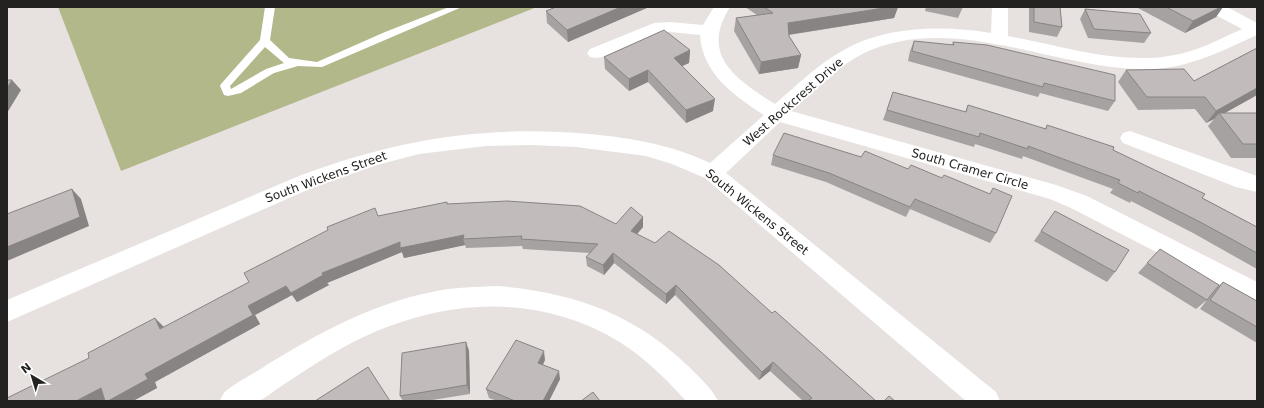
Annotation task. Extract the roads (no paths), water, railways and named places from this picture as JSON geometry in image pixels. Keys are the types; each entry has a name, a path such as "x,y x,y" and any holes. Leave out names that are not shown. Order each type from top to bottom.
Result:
{"street":[{"name":"South Cramer Circle","path":"722,7 715,15 709,31 708,40 713,58 724,76 748,96 778,114 1048,191 1079,202 1257,294"},
{"path":"1000,7 1000,39"},
{"path":"1214,7 1257,30"},
{"path":"596,53 654,28 670,27 709,31"},
{"name":"West Rockcrest Drive","path":"712,173 834,64 860,49 872,45 908,36 939,34 1000,39 1110,62 1154,63 1194,56 1257,30"},
{"name":"South Wickens Street","path":"7,310 299,184 398,151 449,143 494,139 541,138 604,142 632,145 656,150 688,161 712,173 986,401"},
{"path":"1130,138 1244,181 1257,184"},
{"path":"234,401 331,341 368,323 429,303 462,297 518,296 571,307 600,318 655,352 682,377 704,401"}],"lane":[{"path":"270,7 265,41 225,86 228,93 237,91 270,71 299,62"},
{"path":"265,41 286,61 318,65 388,34 456,7"}]}
